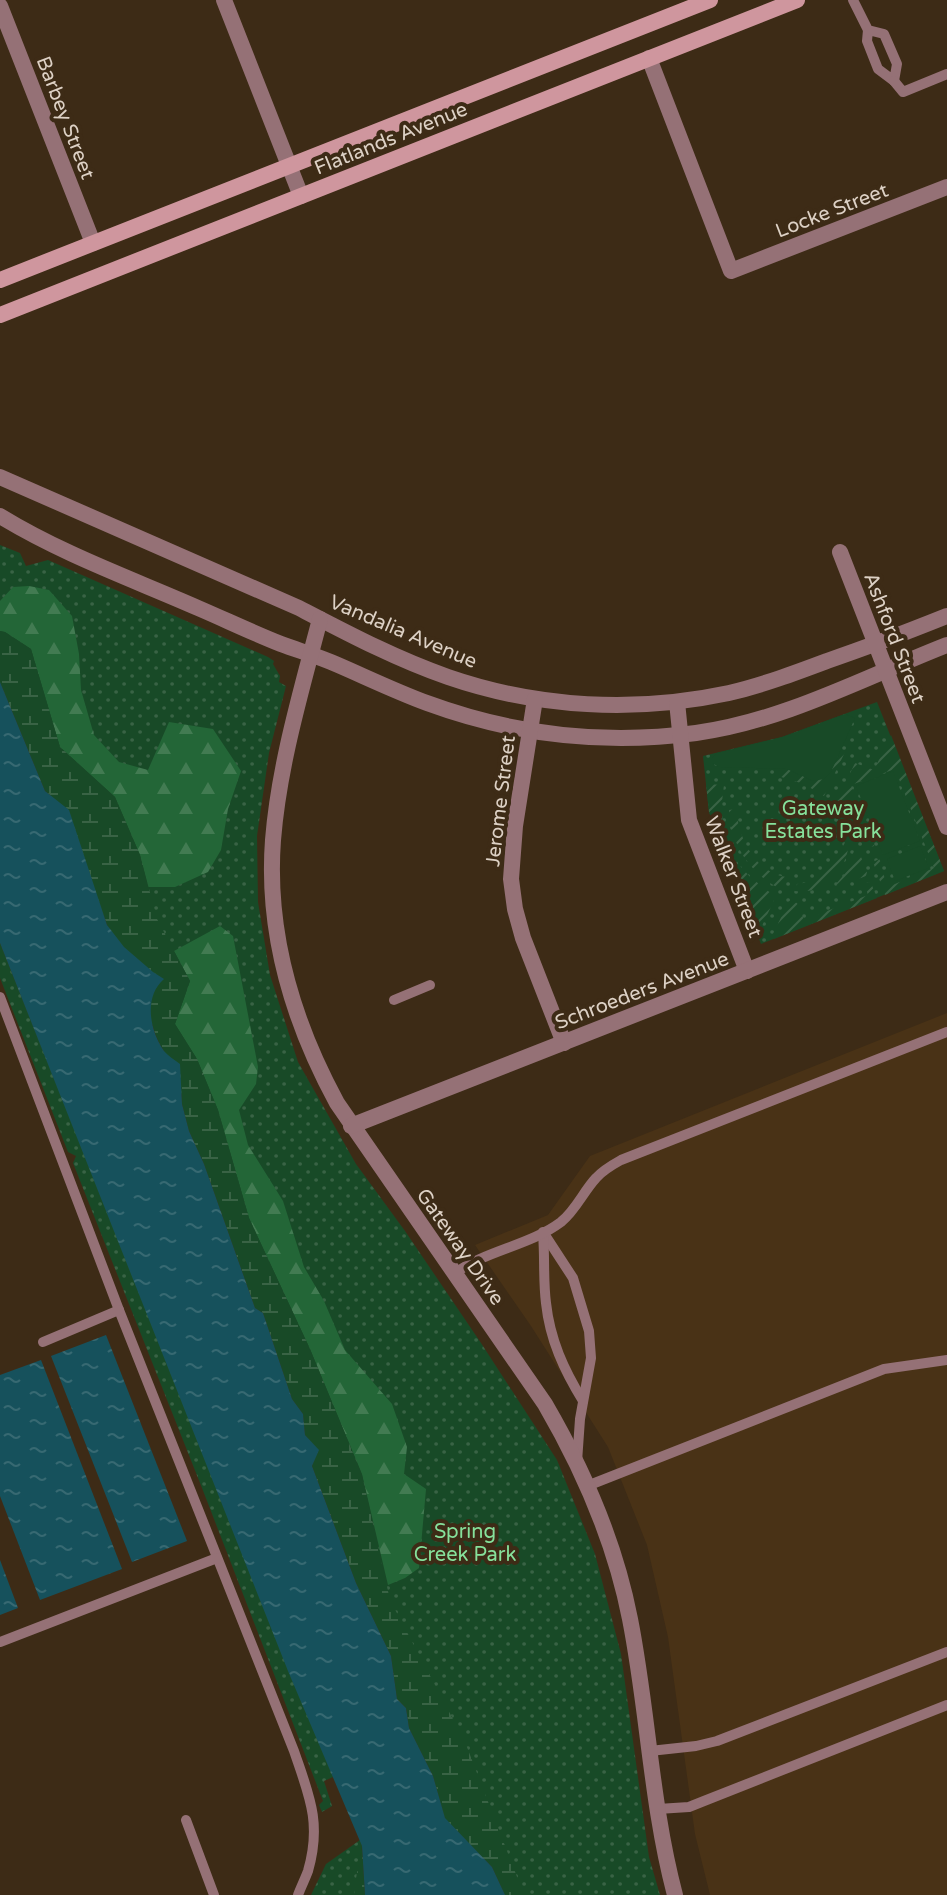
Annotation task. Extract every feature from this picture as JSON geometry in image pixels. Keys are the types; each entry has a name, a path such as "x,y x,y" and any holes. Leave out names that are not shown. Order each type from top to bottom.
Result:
{"main road":[{"name":"Flatlands Avenue","path":"0,280 710,0"},
{"name":"Flatlands Avenue","path":"0,315 797,0"}],"street":[{"path":"224,0 301,196"},
{"name":"Barbey Street","path":"0,6 93,243"},
{"name":"Locke Street","path":"649,58 731,271 947,187"},
{"name":"Vandalia Avenue","path":"0,477 447,676 535,699 617,706 677,702 731,692 875,644 947,616"},
{"path":"0,516 54,545 278,643 429,704 530,731 610,739 680,735 724,728 838,690 947,645"},
{"name":"Ashford Street","path":"840,552 947,827"},
{"name":"Gateway Drive","path":"320,619 280,785 273,843 273,899 283,968 302,1032 323,1078 351,1126 545,1404 587,1486 608,1536 627,1603 658,1809 675,1895"},
{"name":"Jerome Street","path":"535,699 512,848 513,894 523,938 564,1043"},
{"name":"Walker Street","path":"677,702 689,820 747,971"},
{"name":"Schroeders Avenue","path":"351,1126 947,892"}],"lane":[{"path":"853,0 868,30 867,41 878,69 903,92 947,74"},
{"path":"868,30 884,34 897,64 894,81"},
{"path":"394,1000 430,985"},
{"path":"0,997 119,1310 294,1751 314,1816 308,1871 298,1895"},
{"path":"454,1274 474,1261 543,1232 567,1216 595,1179 621,1160 947,1032"},
{"path":"543,1232 550,1329 561,1362 583,1401"},
{"path":"543,1232 573,1278 587,1321 591,1358 577,1464"},
{"path":"43,1342 119,1310"},
{"path":"587,1486 884,1369 947,1360"},
{"path":"0,1642 217,1558"},
{"path":"650,1751 717,1741 947,1652"},
{"path":"658,1809 689,1807 947,1705"},
{"path":"186,1820 214,1895"}],"shaded area":[{"path":"947,1013 947,1895 710,1895 695,1834 668,1637 647,1545 608,1447 475,1245 548,1215 590,1156"}],"green space":[{"name":"Spring Creek Park","path":"0,545 20,553 26,566 48,560 274,661 279,682 286,686 269,753 257,836 258,902 270,975 298,1062 356,1164 405,1231 557,1460 595,1554 621,1654 649,1857 660,1895 505,1895 165,1053 0,682"},
{"path":"13,587 49,590 72,616 81,690 94,735 119,762 148,770 169,722 213,729 241,771 228,809 221,850 208,872 175,887 148,887 140,855 115,797 60,747 31,649 0,631 0,601"},
{"path":"0,631 31,649 60,747 115,797 140,855 157,919 190,981 175,1024 197,1059 218,1110 249,1218 310,1349 362,1475 390,1600 465,1742 524,1895 505,1895 492,1867 445,1819 433,1776 409,1728 406,1708 397,1699 391,1656 356,1583 312,1466 318,1450 305,1435 303,1414 292,1399 263,1313 255,1308 204,1164 189,1131 182,1104 180,1064 164,1051 155,1034 151,1004 163,978 124,947 107,925 69,810 45,791 0,682"},
{"name":"Gateway Estates Park","path":"877,702 944,871 761,944 709,812 703,756 782,737"},
{"path":"845,714 855,718 831,772 824,779 813,781 787,769 719,767 712,763 717,753 782,737"},
{"path":"891,735 944,871 885,895 873,862 879,859 890,886 934,868 895,769 851,785 855,796 837,801 855,763 874,770"},
{"path":"841,750 845,752 824,796 804,784 781,777 781,769 810,779 829,774"},
{"path":"893,771 920,841 883,855 856,786"},
{"path":"706,784 724,785 725,836 738,863 748,875 776,896 761,928 755,931 709,812"},
{"path":"857,802 860,809 855,812 864,837 870,835 874,846 867,848 856,827 841,809"},
{"path":"736,809 750,852 765,868 786,877 780,889 751,866 738,846 729,810"},
{"path":"847,839 849,843 844,863 832,879 815,889 794,891 797,884 815,879 825,872"},
{"path":"920,846 929,868 895,881 887,859"},
{"path":"854,851 859,852 866,876 837,887 836,884 848,870"},
{"path":"869,882 877,898 774,939 773,934 789,901 797,903 804,920 868,895 864,883"},
{"path":"220,926 233,936 258,1067 256,1084 239,1110 248,1145 283,1201 304,1267 324,1301 345,1350 392,1404 407,1447 404,1474 426,1489 419,1568 388,1585 362,1474 310,1349 249,1218 218,1110 197,1059 175,1024 190,981 174,951"},
{"path":"0,943 333,1777 324,1781 332,1806 322,1812 319,1805 323,1801 73,1163 76,1156 68,1152 0,978"},
{"path":"360,1840 362,1846 355,1895 311,1895 326,1864"},
{"path":"362,1846 365,1895 355,1895 354,1889"}],"water":[{"path":"0,682 45,791 69,810 107,925 124,947 164,979 157,986 151,1004 155,1034 164,1051 180,1064 182,1104 189,1131 204,1164 255,1308 263,1313 292,1399 303,1414 305,1435 319,1450 312,1466 356,1583 391,1656 397,1699 406,1708 409,1728 433,1776 445,1818 492,1867 505,1895 365,1895 362,1846 288,1671 0,943"},
{"path":"106,1335 187,1541 132,1562 51,1356"},
{"path":"41,1360 122,1569 40,1600 0,1496 0,1375"},
{"path":"0,1560 18,1608 0,1615"}]}
